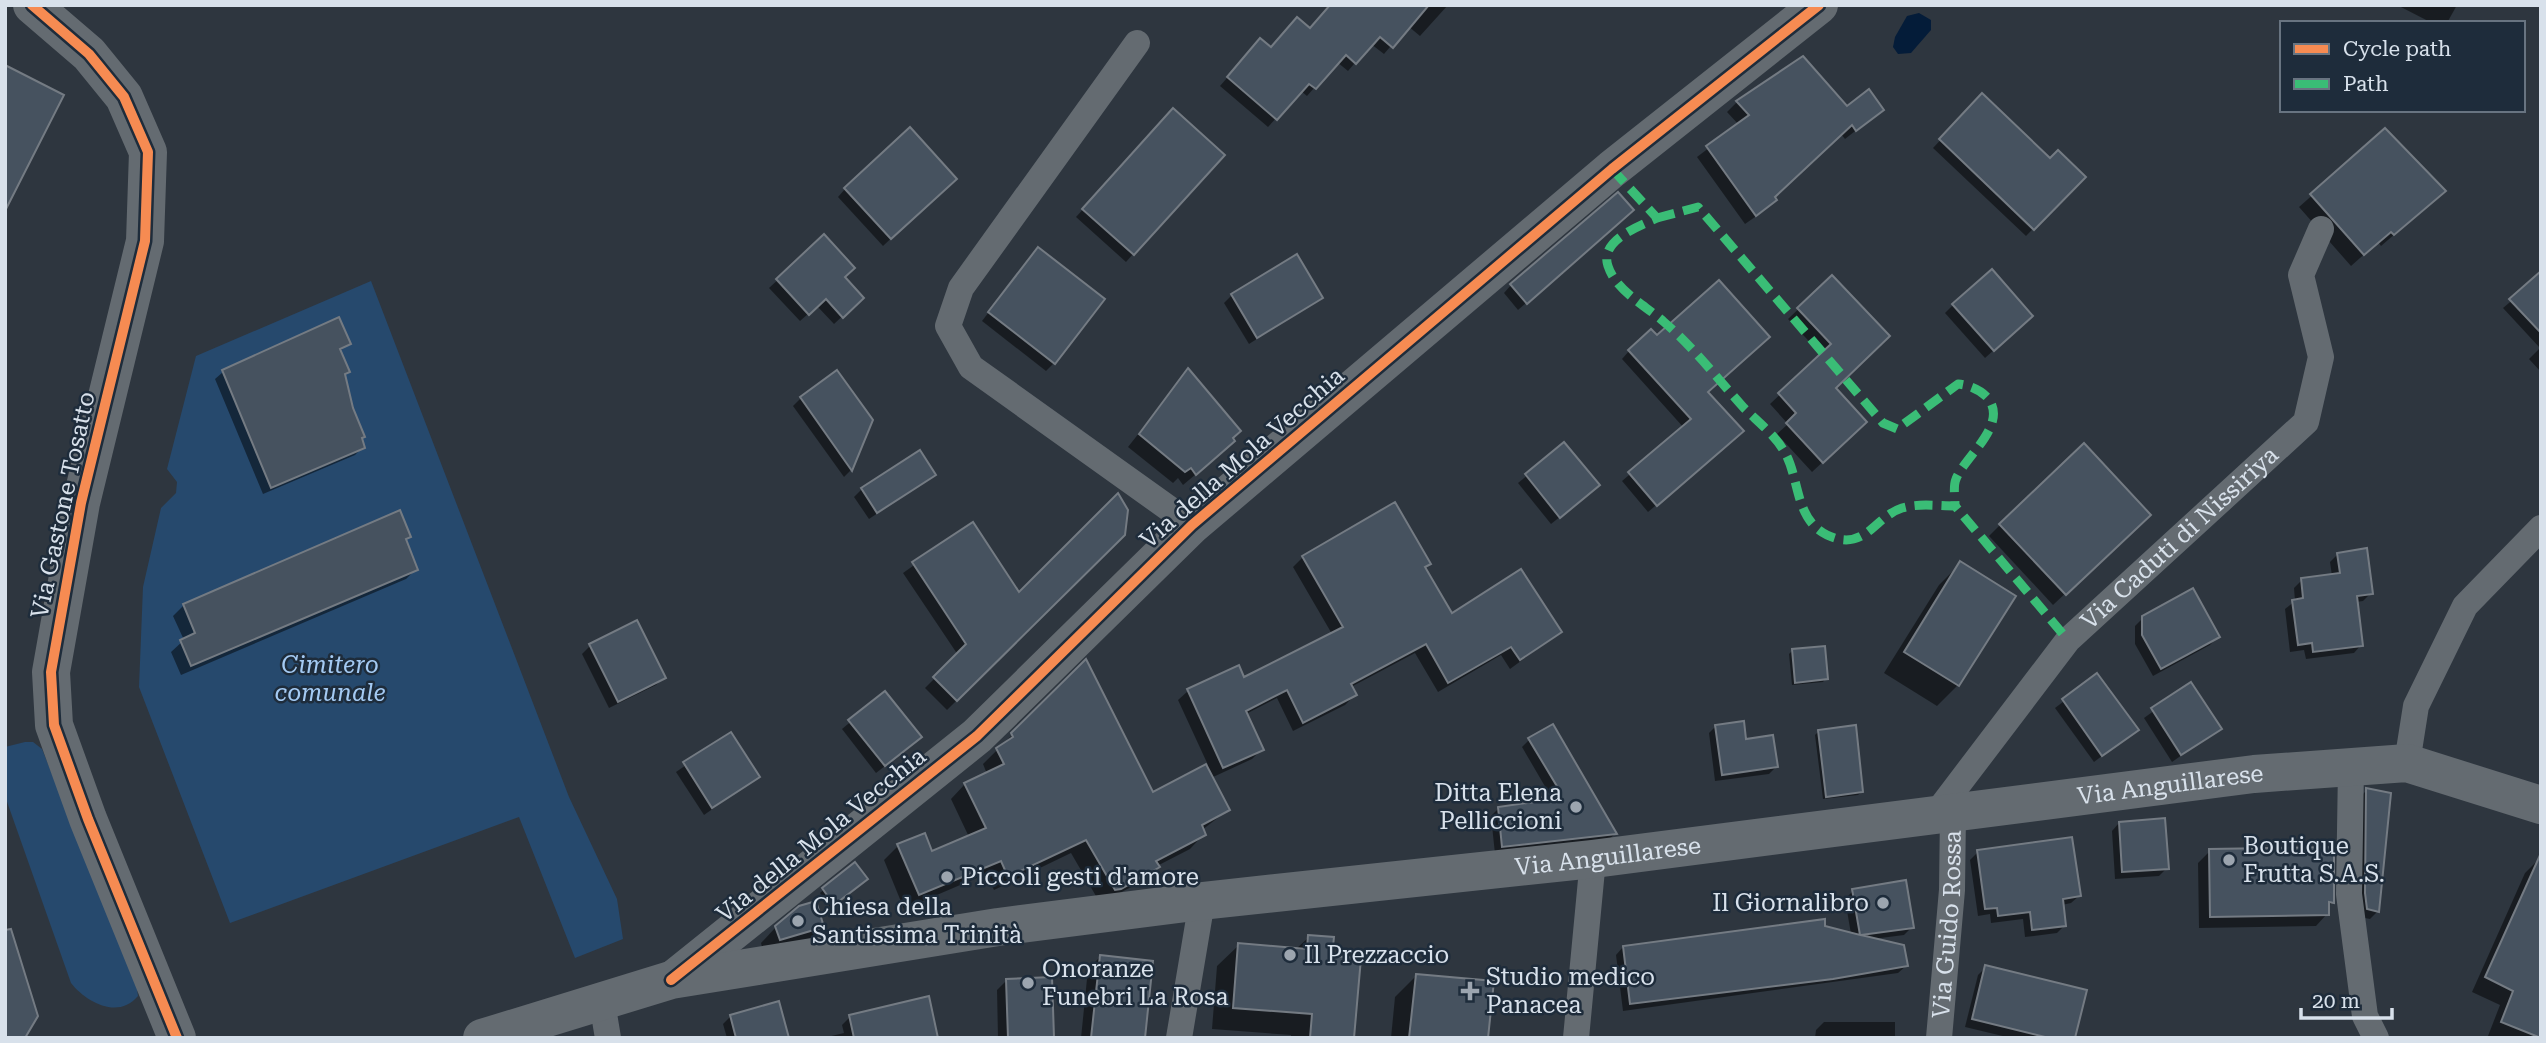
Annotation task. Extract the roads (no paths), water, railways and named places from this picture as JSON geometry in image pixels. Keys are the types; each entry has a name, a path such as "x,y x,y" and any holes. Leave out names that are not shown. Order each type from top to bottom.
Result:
{"street":[{"name":"Via Gastone Tosatto","path":"32,5 89,54 124,97 148,152 145,240 81,503 51,672 54,726 88,819 177,1038"},
{"name":"Via della Mola Vecchia","path":"671,980 976,736 1192,525 1612,169 1819,5"},
{"path":"1136,43 961,288 948,326 971,366 1192,525"},
{"name":"Via Caduti di Nissiriya","path":"1944,814 2068,640 2305,422 2321,357 2301,275 2321,229"},
{"path":"2407,762 2416,706 2465,606 2541,528"},
{"name":"Via Anguillarese","path":"671,980 998,927 1202,901 1592,859 2254,774 2407,762 2541,805"},
{"path":"2351,767 2349,894 2365,1016 2376,1038"},
{"name":"Via Guido Rossa","path":"1939,1038 1952,890 1944,814"},
{"path":"1576,1038 1592,859"},
{"path":"1179,1038 1202,901"},
{"path":"482,1038 605,1020 671,980"}],"place":[{"name":"Ditta Elena Pelliccioni","path":"1576,807"},
{"name":"Boutique Frutta S.A.S.","path":"2229,860"},
{"name":"Piccoli gesti d'amore","path":"947,877"},
{"name":"Il Giornalibro","path":"1883,903"},
{"name":"Chiesa della Santissima Trinità","path":"798,921"},
{"name":"Il Prezzaccio","path":"1290,955"},
{"name":"Onoranze Funebri La Rosa","path":"1028,983"},
{"name":"Studio medico Panacea","path":"1470,991"}],"park label":[{"name":"Cimitero comunale","path":"330,679"}]}
